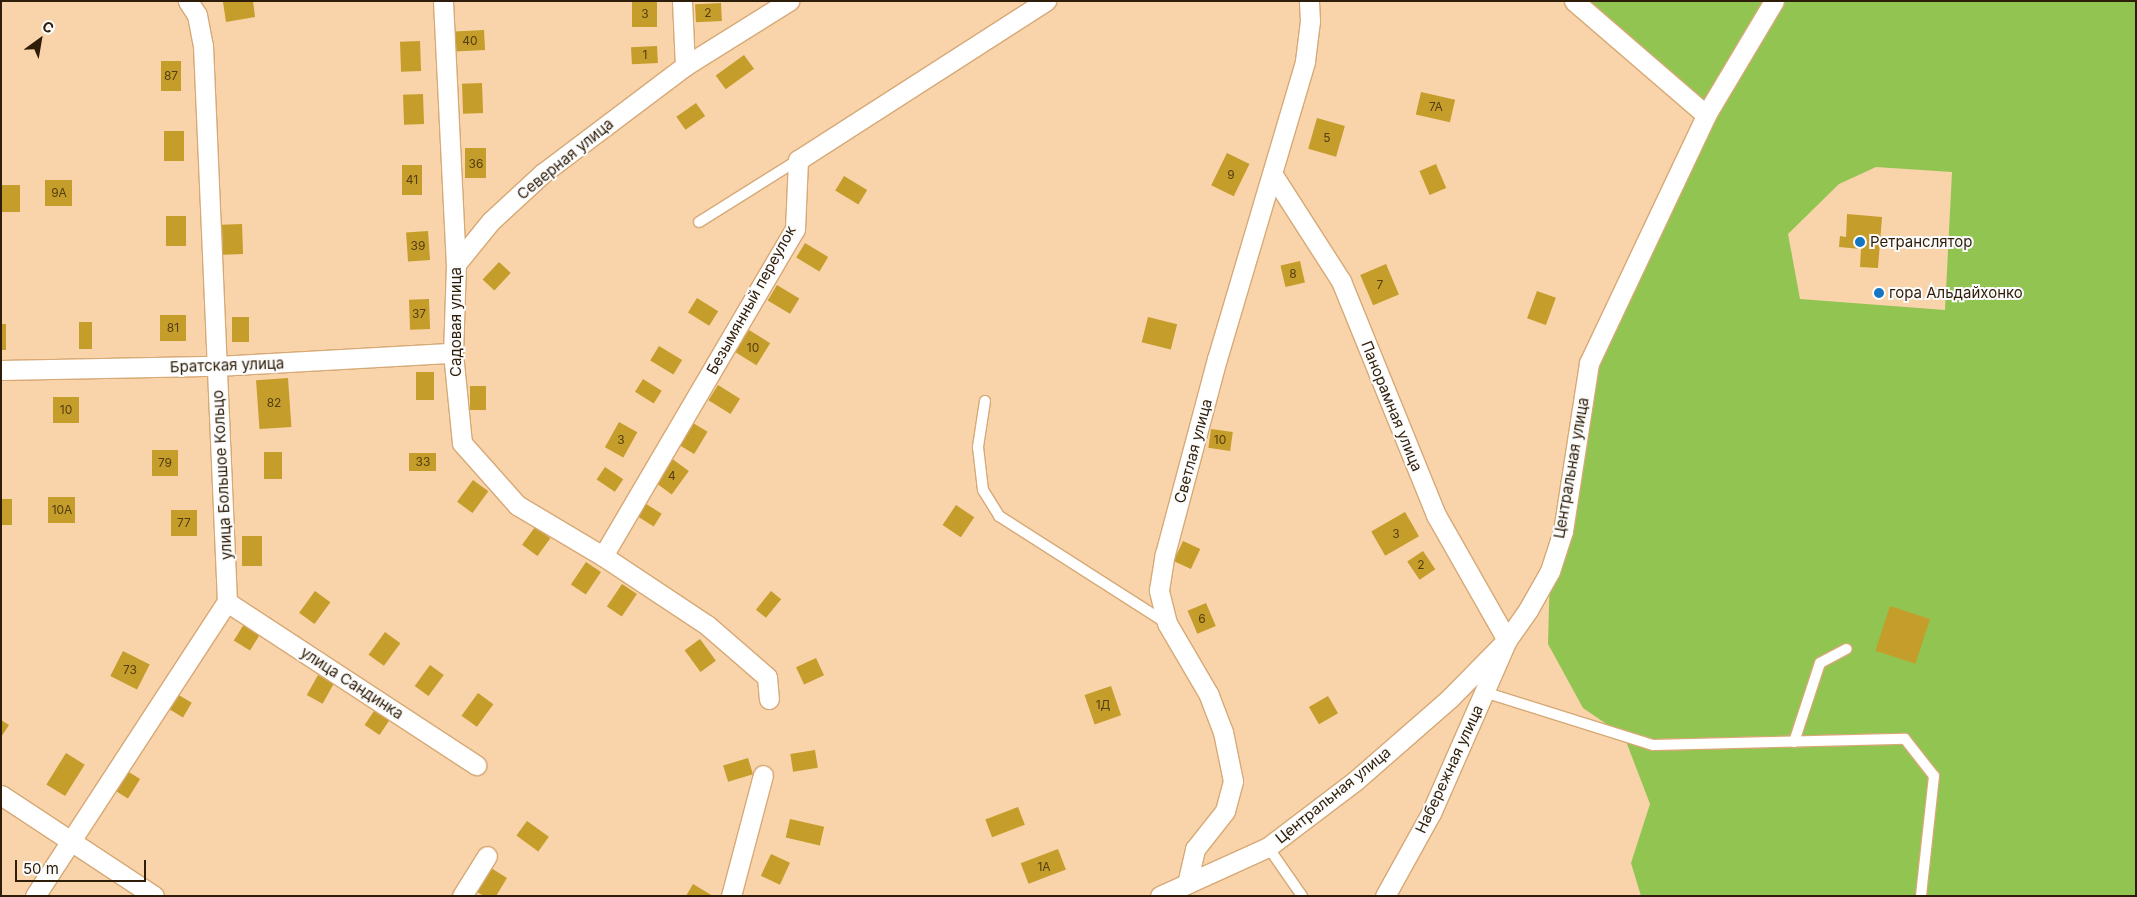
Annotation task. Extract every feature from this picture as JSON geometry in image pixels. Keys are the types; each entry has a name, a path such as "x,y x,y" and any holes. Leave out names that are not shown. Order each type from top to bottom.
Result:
{"street":[{"name":"улица Большое Кольцо","path":"188,1 197,15 203,46 227,602"},
{"name":"Садовая улица","path":"442,1 456,264 453,353 462,443 517,505 603,556 707,625 767,677 770,699"},
{"path":"682,1 685,66"},
{"name":"Северная улица","path":"456,264 491,221 543,173 685,66 789,1"},
{"path":"798,160 1046,1"},
{"name":"Светлая улица","path":"1187,884 1195,849 1225,811 1233,781 1223,732 1209,695 1167,623 1159,590 1165,554 1218,359 1305,62 1309,1"},
{"path":"1574,1 1706,115"},
{"name":"Центральная улица","path":"1160,896 1268,847 1370,768 1450,698 1507,640 1550,571 1563,531 1589,363 1706,115 1774,1"},
{"name":"Безымянный переулок","path":"603,556 795,229 798,160"},
{"name":"Панорамная улица","path":"1273,175 1341,281 1436,515 1507,640"},
{"name":"Братская улица","path":"1,370 217,366 453,353"},
{"path":"35,896 227,602"},
{"name":"улица Сандинка","path":"227,602 476,765"},
{"name":"Набережная улица","path":"1385,896 1431,813 1507,640"},
{"path":"731,896 763,775"},
{"path":"1,795 154,896"},
{"path":"462,896 487,856"}],"lane":[{"path":"699,222 798,160"},
{"path":"985,402 978,447 983,490 1000,516 1167,623"},
{"path":"1794,742 1820,663 1846,650"},
{"path":"1484,692 1653,745 1905,739 1934,776 1921,896"},
{"path":"1268,847 1302,896"}],"green space":[{"path":"1586,1 2136,1 2136,896 1641,896 1631,863 1650,804 1624,736 1583,708 1548,644 1550,571 1589,363 1706,115","holes":["1876,167 1952,172 1945,310 1800,299 1788,234 1839,184"]}],"building":[{"path":"253,1 255,17 226,22 223,2"},
{"path":"632,1 657,1 657,27 632,27"},
{"path":"721,3 722,21 696,22 695,4"},
{"path":"484,30 485,50 455,52 454,32"},
{"path":"420,41 421,71 401,72 400,42"},
{"path":"657,46 658,63 632,64 631,47"},
{"path":"744,55 754,69 726,89 716,76"},
{"path":"161,61 181,61 181,91 161,91"},
{"path":"482,83 483,113 463,114 462,84"},
{"path":"1421,92 1455,100 1450,122 1416,114"},
{"path":"423,94 424,124 404,125 403,95"},
{"path":"696,103 705,116 686,130 676,117"},
{"path":"1317,118 1345,126 1336,157 1308,149"},
{"path":"164,131 184,131 184,161 164,161"},
{"path":"465,148 486,148 486,178 465,178"},
{"path":"1227,153 1249,164 1234,196 1211,185"},
{"path":"1436,164 1446,188 1430,195 1419,171"},
{"path":"402,165 422,165 422,195 402,195"},
{"path":"844,176 867,190 858,204 835,191"},
{"path":"45,180 72,180 72,206 45,206"},
{"path":"1,185 20,185 20,212 1,212"},
{"name":"Ретранслятор","path":"1847,214 1882,217 1878,268 1860,267 1861,249 1839,247 1840,236 1846,237"},
{"path":"166,216 186,216 186,246 166,246"},
{"path":"242,224 243,254 223,255 222,225"},
{"path":"428,231 430,260 408,261 406,233"},
{"path":"805,243 828,257 819,271 796,258"},
{"path":"1300,261 1305,282 1285,287 1281,265"},
{"path":"499,262 511,273 494,290 483,280"},
{"path":"1386,264 1399,294 1373,305 1360,275"},
{"path":"777,285 799,298 790,314 768,300"},
{"path":"1537,291 1556,298 1546,325 1527,318"},
{"path":"697,298 718,311 709,326 688,312"},
{"path":"429,299 430,329 410,330 409,300"},
{"path":"160,315 186,315 186,341 160,341"},
{"path":"232,317 249,317 249,342 232,342"},
{"path":"1148,317 1177,324 1171,349 1142,342"},
{"path":"79,322 92,322 92,349 79,349"},
{"path":"1,324 6,324 6,350 1,350"},
{"path":"749,330 770,343 756,365 735,352"},
{"path":"659,346 682,360 673,374 650,361"},
{"path":"416,372 434,372 434,400 416,400"},
{"path":"288,378 291,427 259,429 256,380"},
{"path":"643,379 662,391 654,403 635,392"},
{"path":"718,385 740,399 731,414 708,400"},
{"path":"470,386 486,386 486,410 470,410"},
{"path":"53,397 79,397 79,423 53,423"},
{"path":"619,422 637,432 623,458 605,447"},
{"path":"693,423 708,432 694,454 680,445"},
{"path":"1211,429 1233,432 1230,451 1208,448"},
{"path":"152,450 178,450 178,476 152,476"},
{"path":"264,452 282,452 282,479 264,479"},
{"path":"409,453 436,453 436,471 409,471"},
{"path":"671,458 689,471 672,494 654,481"},
{"path":"605,467 623,479 615,492 597,479"},
{"path":"473,480 488,491 473,513 457,502"},
{"path":"48,497 75,497 75,523 48,523"},
{"path":"1,499 12,499 12,525 1,525"},
{"path":"643,502 662,514 654,526 635,515"},
{"path":"956,505 974,517 961,537 943,525"},
{"path":"171,510 197,510 197,536 171,536"},
{"path":"1405,512 1419,536 1385,556 1371,532"},
{"path":"535,527 550,538 537,556 522,545"},
{"path":"242,536 262,536 262,566 242,566"},
{"path":"1183,541 1200,549 1191,569 1174,561"},
{"path":"1423,551 1435,569 1420,580 1407,562"},
{"path":"586,562 601,572 586,594 571,584"},
{"path":"622,584 637,594 622,616 607,606"},
{"path":"315,591 330,602 315,624 299,613"},
{"path":"771,591 781,599 766,618 756,610"},
{"path":"1206,603 1216,626 1197,634 1188,611"},
{"path":"1890,606 1930,619 1915,664 1875,651"},
{"path":"246,621 262,631 250,651 234,641"},
{"path":"385,632 400,643 384,666 369,655"},
{"path":"700,639 716,661 700,672 685,650"},
{"path":"123,651 150,665 137,690 110,676"},
{"path":"816,658 824,675 804,685 796,667"},
{"path":"430,665 444,675 428,696 415,686"},
{"path":"318,675 334,684 323,704 307,695"},
{"path":"1111,686 1121,715 1095,724 1085,695"},
{"path":"172,691 192,703 183,717 163,706"},
{"path":"478,693 493,704 477,727 462,716"},
{"path":"1328,696 1338,713 1319,724 1309,707"},
{"path":"378,705 393,715 380,735 365,725"},
{"path":"1,720 9,725 1,737"},
{"path":"815,750 818,768 793,772 790,754"},
{"path":"66,753 85,765 65,796 46,784"},
{"path":"748,758 753,774 728,782 723,766"},
{"path":"124,769 140,779 128,799 112,789"},
{"path":"1018,807 1025,825 992,837 985,820"},
{"path":"790,819 824,827 820,845 786,838"},
{"path":"527,821 549,837 538,851 516,836"},
{"path":"1058,849 1066,870 1029,884 1021,863"},
{"path":"771,854 790,863 780,885 761,876"},
{"path":"491,868 507,878 496,896 484,896 477,892"},
{"path":"693,884 713,896 686,896"}],"place":[{"name":"Ретранслятор","path":"1860,242"},
{"name":"гора Альдайхонко","path":"1879,293"}]}
